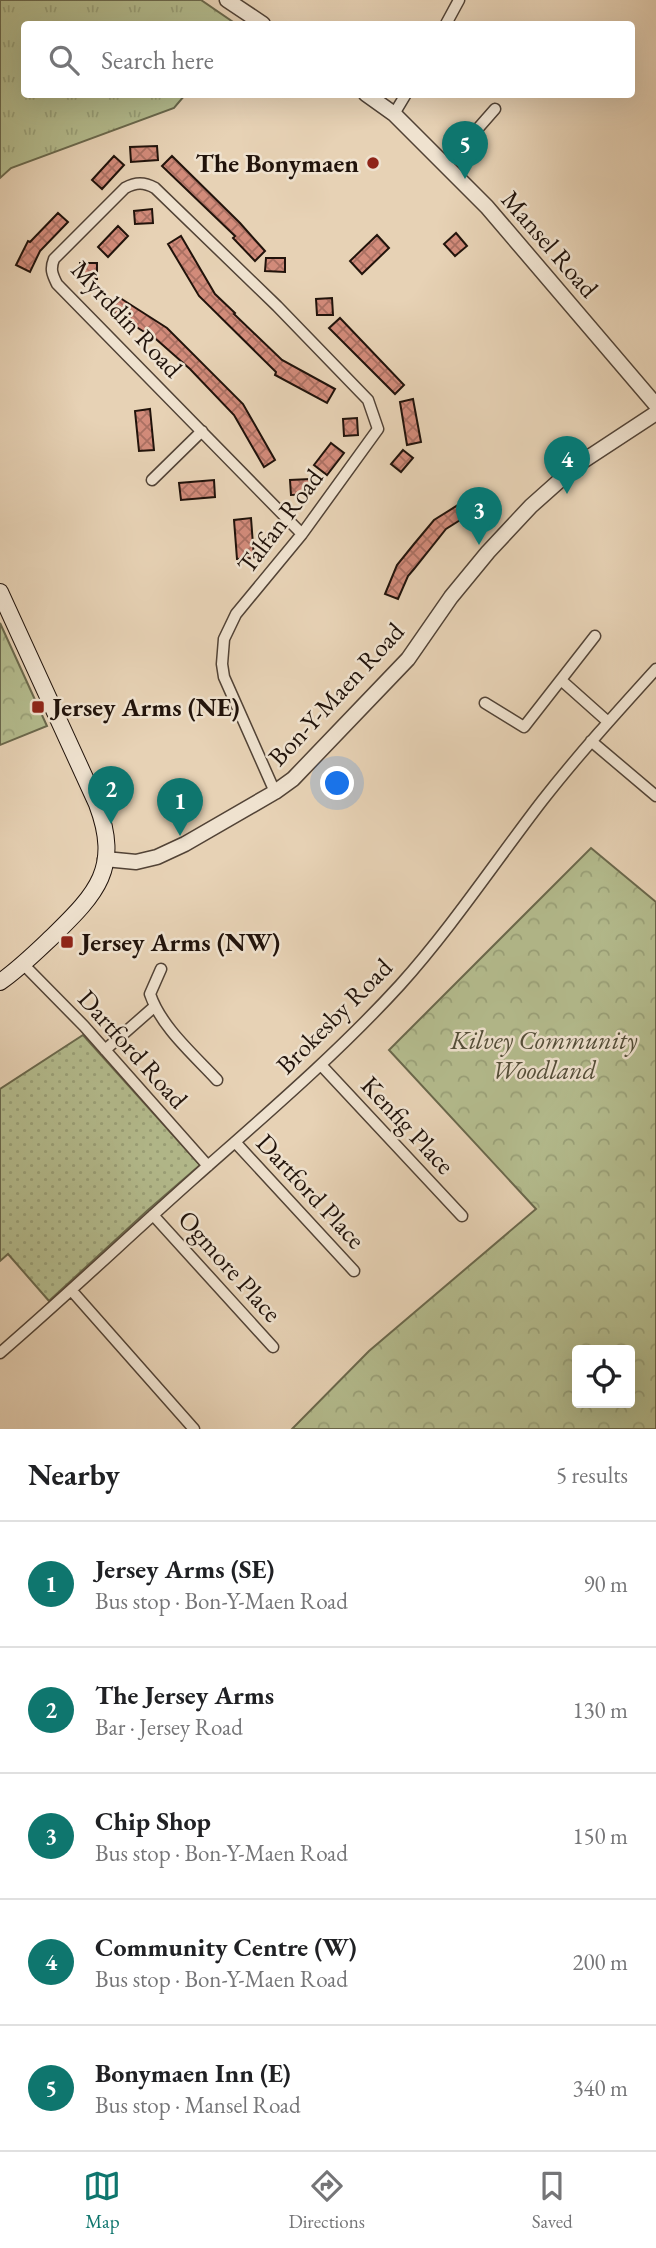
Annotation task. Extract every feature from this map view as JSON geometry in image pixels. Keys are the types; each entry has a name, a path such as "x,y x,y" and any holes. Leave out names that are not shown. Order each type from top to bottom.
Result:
{"main road":[{"path":"0,592 97,804 107,837 101,877 90,898 23,964 0,982"}],"street":[{"path":"227,0 258,21"},
{"path":"448,21 459,0"},
{"name":"Mansel Road","path":"372,98 394,114 487,207 656,405"},
{"path":"394,114 404,98"},
{"path":"445,166 495,108"},
{"name":"Myrddin Road","path":"277,306 162,195 147,184 132,184 125,188 54,259 51,267 57,284 302,534"},
{"name":"Talfan Road","path":"275,792 224,677 224,639 236,614 302,534 377,429 368,400 277,306"},
{"name":"Bon-Y-Maen Road","path":"105,859 135,862 157,857 185,844 275,792 310,764 399,669 466,579 531,506 577,465 656,413"},
{"path":"152,480 202,431"},
{"path":"485,703 524,727 595,636"},
{"name":"Brokesby Road","path":"0,1353 321,1065 401,984 471,897 543,800 607,721 656,669"},
{"path":"561,680 607,721"},
{"path":"592,741 656,796"},
{"name":"Dartford Road","path":"23,964 105,1050 208,1166"},
{"path":"161,969 150,994 154,1007 217,1080"},
{"path":"105,1050 154,1007"},
{"name":"Kenfig Place","path":"321,1065 462,1216"},
{"name":"Dartford Place","path":"235,1142 354,1271"},
{"name":"Ogmore Place","path":"153,1215 273,1347"},
{"path":"72,1291 194,1429"}],"green space":[{"path":"0,0 201,0 232,21 21,21 21,98 182,98 174,108 11,168 0,178"},
{"path":"0,623 47,726 0,745"},
{"name":"Kilvey Community Woodland","path":"591,848 656,902 656,1429 292,1429 369,1351 536,1209 389,1050"},
{"path":"83,1035 200,1165 49,1301 8,1254 0,1261 0,1089"}],"building":[{"path":"157,146 158,160 131,162 130,147"},
{"path":"114,156 124,165 102,189 92,180"},
{"path":"172,156 265,251 255,261 233,238 235,236 162,166"},
{"path":"152,209 153,223 135,224 134,211"},
{"path":"58,213 68,222 40,251 30,272 16,265 28,241"},
{"path":"118,226 128,236 108,257 98,247"},
{"path":"456,233 467,246 455,256 444,244"},
{"path":"377,235 389,248 362,274 350,261"},
{"path":"181,236 215,294 234,314 282,360 335,389 327,403 275,375 276,372 199,296 168,244"},
{"path":"266,258 285,258 285,272 265,271"},
{"path":"80,263 97,263 97,279 80,279"},
{"path":"117,296 167,328 243,404 275,460 264,467 234,415 190,369 157,340 108,309"},
{"path":"332,298 333,315 317,315 316,299"},
{"path":"340,318 404,385 395,394 329,328"},
{"path":"413,399 421,442 407,445 400,402"},
{"path":"150,409 154,450 139,451 135,411"},
{"path":"357,418 358,435 344,436 343,419"},
{"path":"331,443 344,453 327,475 314,465"},
{"path":"403,450 413,458 401,472 391,464"},
{"path":"310,479 311,494 291,495 290,480"},
{"path":"214,480 215,497 181,500 179,483"},
{"path":"458,505 465,517 446,529 408,576 398,599 385,594 397,565 414,544 434,520"},
{"path":"251,518 254,558 237,559 234,520"}],"place":[{"name":"The Bonymaen","path":"373,163"},
{"name":"Bonymaen Inn (E)","path":"465,179"},
{"name":"Community Centre (W)","path":"567,494"},
{"name":"Chip Shop","path":"479,545"},
{"name":"Jersey Arms (NE)","path":"38,707"},
{"name":"The Jersey Arms","path":"111,824"},
{"name":"Jersey Arms (SE)","path":"180,836"},
{"name":"Jersey Arms (NW)","path":"67,942"}]}
